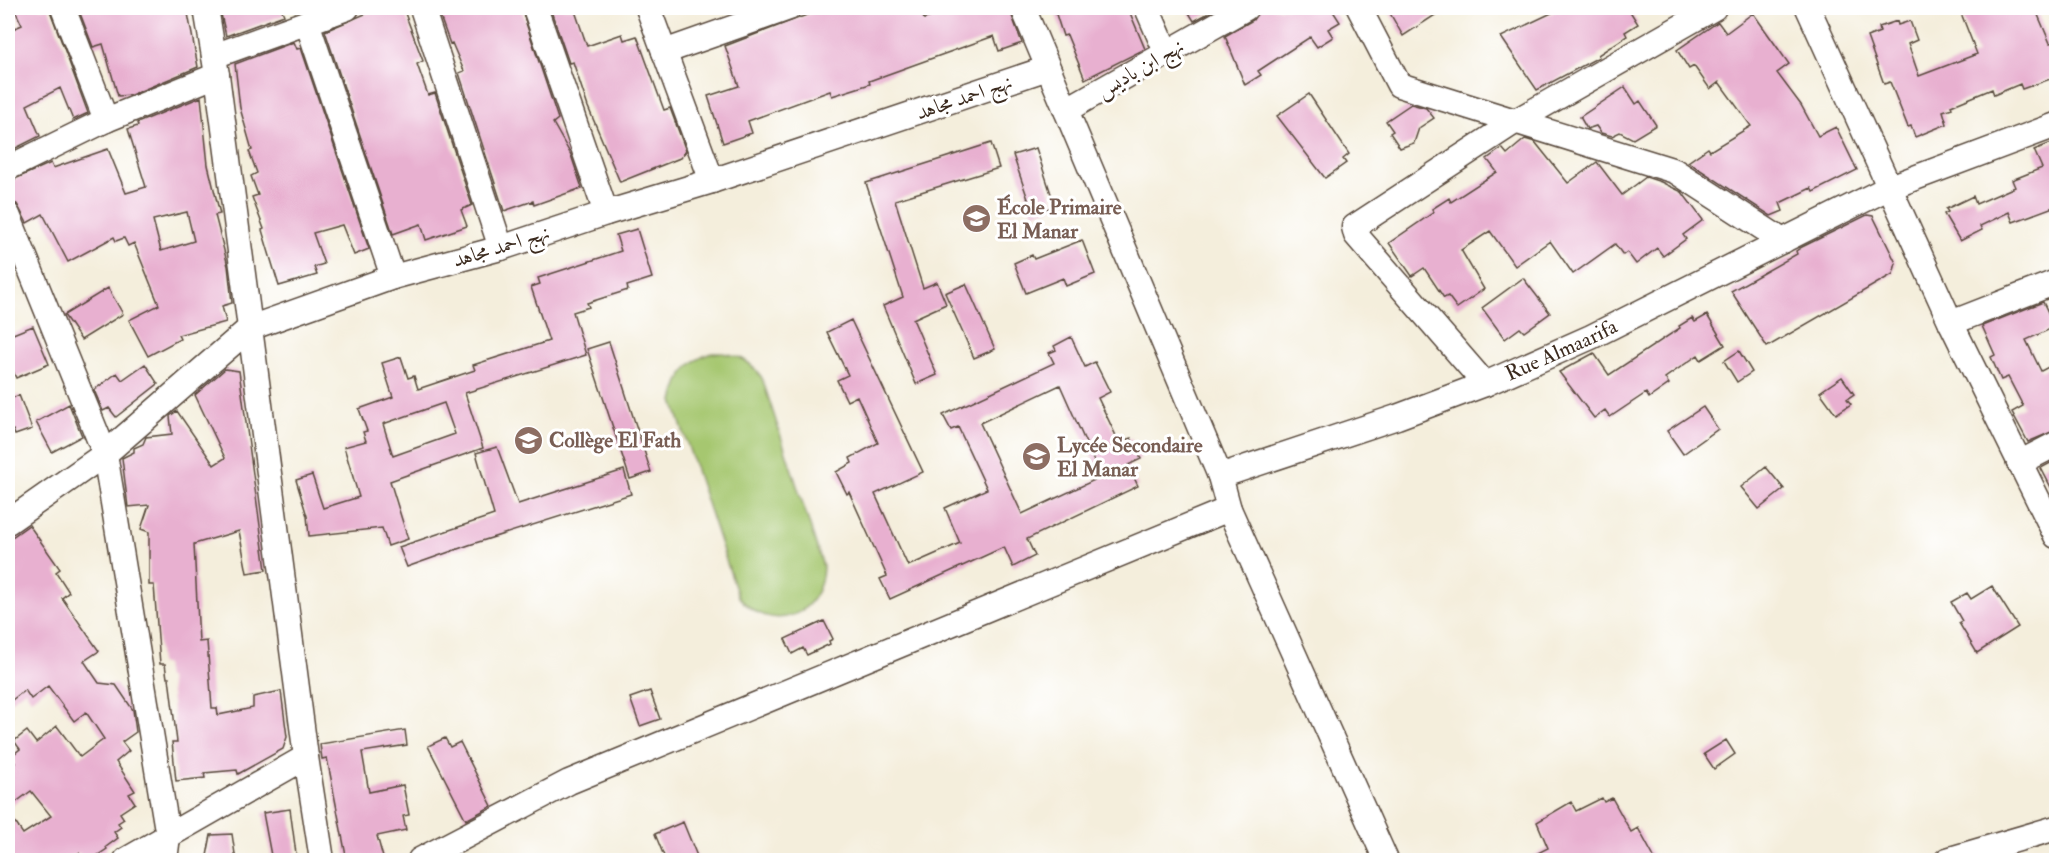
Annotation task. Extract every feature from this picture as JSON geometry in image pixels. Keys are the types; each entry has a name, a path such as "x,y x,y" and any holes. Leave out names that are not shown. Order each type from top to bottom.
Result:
{"street":[{"path":"63,8 105,120"},
{"path":"206,8 216,66 306,757 322,861"},
{"path":"8,168 307,22 347,8"},
{"path":"422,8 501,248"},
{"path":"536,8 606,213"},
{"path":"648,8 712,181"},
{"path":"664,52 789,8"},
{"path":"1023,8 1220,476 1229,509 1386,861"},
{"path":"1147,8 1167,54"},
{"name":"نهج ابن باديس","path":"1066,110 1246,8"},
{"path":"1359,8 1399,85 1675,171 1783,241"},
{"path":"1485,384 1354,229 1516,121 1714,8"},
{"path":"1808,8 1951,323 2056,536"},
{"path":"307,22 393,277"},
{"name":"نهج احمد مجاهد","path":"8,522 105,454 250,328 393,277 501,248 712,181 1048,68"},
{"name":"Rue Almaarifa","path":"1220,476 1397,417 1485,384 1591,337 1888,188 2056,125"},
{"path":"8,215 105,454 168,836 165,861"},
{"path":"1951,323 2056,282"},
{"path":"2019,463 2056,444"},
{"path":"420,861 569,782 1229,509"},
{"path":"126,861 306,757"},
{"path":"1947,861 2056,828"}],"green space":[{"path":"712,353 734,355 747,361 762,378 823,566 814,598 792,615 779,618 765,616 751,609 738,596 673,401 685,371 696,360"}],"building":[{"path":"14,8 49,8 88,113 73,120 60,88 27,105 40,136 8,152 8,31 22,25"},
{"path":"78,8 187,8 198,67 131,95 118,96 103,44 93,47"},
{"path":"240,8 281,8 284,15 226,36 221,14"},
{"path":"379,8 403,8 423,61 417,64 428,95 435,93 472,205 461,210 467,226 426,240 421,224 393,234 325,31"},
{"path":"437,8 521,8 558,119 553,123 571,155 582,188 534,205 533,201 504,211 459,73 464,71 452,43 450,44"},
{"path":"550,8 574,8 587,46 622,34 624,40 637,36 664,110 670,108 686,151 680,158 620,182 588,107 573,62 569,63"},
{"path":"825,8 919,8 924,19 962,8 1009,8 1022,43 999,51 994,36 869,81 870,84 832,96 830,91 748,121 752,133 723,143 708,96 739,86 725,46"},
{"path":"1054,8 1128,8 1145,49 1085,79 1067,35 1063,36"},
{"path":"1186,8 1218,8 1194,21"},
{"path":"1260,8 1331,8 1340,22 1328,29 1333,37 1317,47 1310,37 1258,71 1261,75 1245,85 1225,36 1253,20"},
{"path":"1387,8 1446,8 1403,36"},
{"path":"1562,8 1628,8 1638,24 1625,32 1627,36 1598,55 1599,57 1537,90 1501,37"},
{"path":"1959,8 2035,8 2050,43 2056,41 2056,77 2022,89 2020,84 1994,95 1992,89 1951,106 1952,108 1943,111 1947,124 1915,137 1911,126 1908,127 1890,82 1884,84 1867,37 1880,32 1879,27 1897,21 1898,25 1910,21 1917,40 1908,44 1919,76 1977,54"},
{"path":"1753,13 1789,64 1777,73 1801,105 1818,136 1836,127 1857,170 1813,192 1811,188 1780,203 1783,211 1771,216 1688,162 1708,148 1710,151 1751,126 1719,82 1710,89 1694,66 1689,69 1677,50 1718,22 1726,33"},
{"path":"294,42 297,49 301,48 369,249 354,255 342,225 313,233 324,264 314,267 317,275 279,286 262,230 264,229 252,197 258,195 251,176 257,173 249,151 252,150 240,108 235,64"},
{"path":"1625,87 1636,104 1640,101 1656,125 1633,139 1620,132 1612,136 1601,133 1596,126 1587,129 1580,117"},
{"path":"1309,94 1349,154 1343,159 1346,163 1325,178 1277,116"},
{"path":"201,97 208,165 220,214 215,215 228,266 232,303 222,306 226,322 178,335 180,339 148,356 129,320 159,305 134,243 128,246 124,238 116,241 114,237 68,262 43,214 27,223 17,204 8,201 8,182 51,163 53,168 108,149 126,193 146,187 128,129 138,126 137,123","holes":["187,212 194,241 161,251 153,220"]},
{"path":"1411,104 1426,108 1434,118 1419,128 1414,143 1400,148 1390,133 1393,131 1386,121"},
{"path":"1525,139 1535,142 1568,183 1597,162 1622,195 1646,177 1682,192 1703,220 1683,235 1686,239 1663,256 1657,248 1636,264 1627,252 1623,255 1615,244 1573,274 1550,241 1515,266 1490,231 1461,250 1484,289 1457,308 1448,296 1444,298 1424,268 1412,276 1389,243 1434,212 1432,209 1449,198 1451,202 1497,172 1487,159 1502,148 1507,154"},
{"path":"2056,141 2056,206 2013,222 2009,212 1980,226 1982,230 1960,241 1944,214 1948,212 1946,209 1973,196 1976,204 2015,187 2012,180 2042,168 2034,150"},
{"path":"991,143 999,168 895,200 923,288 937,282 946,304 913,319 937,375 916,384 883,306 903,297 866,183"},
{"path":"1036,148 1055,206 1033,214 1013,155"},
{"path":"1867,215 1873,216 1896,263 1893,274 1767,347 1731,291 1797,254 1796,251 1802,247"},
{"path":"637,229 652,278 627,286 628,290 587,303 589,307 573,312 586,355 465,393 483,448 390,481 408,539 388,546 382,528 309,536 307,516 296,480 312,475 323,508 359,497 344,447 366,441 363,432 367,431 359,409 393,397 382,363 401,357 408,378 414,376 418,389 475,370 473,365 549,341 531,287 540,284 538,278 621,251 616,235","holes":["444,403 455,434 393,456 383,424"]},
{"path":"1082,240 1095,274 1066,286 1063,278 1026,293 1014,263 1032,255 1034,259"},
{"path":"1523,278 1550,313 1524,332 1520,328 1505,339 1482,308"},
{"path":"966,284 995,349 974,358 945,293"},
{"path":"108,288 123,314 81,340 64,315"},
{"path":"2043,302 2055,327 2026,340 2041,371 2056,363 2056,430 2028,442 2012,412 2023,406 2008,377 2001,380 1991,357 1995,355 1982,326"},
{"path":"1707,315 1725,345 1701,360 1698,355 1665,378 1669,384 1649,398 1646,393 1610,417 1605,410 1594,418 1559,372 1594,353 1609,375 1692,318 1695,322"},
{"path":"851,320 923,472 875,494 908,566 960,543 945,508 987,489 958,427 951,430 943,415 1054,363 1049,353 1056,350 1054,346 1071,337 1085,367 1095,362 1110,392 1098,398 1119,442 1131,438 1141,459 1128,465 1138,486 1027,539 1035,556 1013,567 1004,547 890,599 880,579 887,576 849,492 847,494 836,472 852,463 850,458 878,443 857,396 847,401 837,380 848,375 827,332","holes":["1060,385 1101,477 1022,514 980,423"]},
{"path":"33,326 49,364 16,378 8,359 8,336"},
{"path":"609,342 651,472 630,479 587,349"},
{"path":"1739,351 1752,372 1737,382 1724,361"},
{"path":"145,364 158,384 116,417 109,408 103,411 94,390 117,373 122,380"},
{"path":"225,369 239,371 266,570 247,573 239,531 194,544 199,642 207,641 212,708 217,708 218,715 253,708 253,697 281,691 287,737 283,749 238,774 237,770 204,773 205,778 176,781 172,742 177,742 169,678 167,678 165,664 160,664 154,585 149,585 149,532 141,529 149,505 128,507 122,458 134,452 134,448 143,444 146,437 172,434 170,416 177,411 214,465 225,458 195,395"},
{"path":"1842,377 1854,394 1847,399 1851,404 1836,414 1820,392"},
{"path":"19,395 32,429 15,435 13,430 8,433 8,400"},
{"path":"69,404 82,436 52,452 36,422"},
{"path":"1703,407 1718,429 1683,454 1667,431"},
{"path":"497,447 518,504 624,470 631,494 407,567 399,547 494,515 476,453"},
{"path":"2056,460 2056,497 2041,468"},
{"path":"1766,467 1784,489 1759,509 1741,487"},
{"path":"29,525 60,569 56,572 69,592 62,598 99,651 84,661 99,683 116,685 133,710 136,732 122,742 129,751 116,762 135,791 129,794 135,803 120,813 124,819 118,823 121,827 114,832 118,838 89,861 83,861 79,853 62,861 8,861 8,812 23,834 51,816 31,791 8,808 8,769 15,763 10,757 20,749 14,741 27,731 36,743 57,726 80,757 104,739 86,712 74,721 48,686 31,699 25,690 8,703 8,540"},
{"path":"1992,586 2018,627 1977,653 1959,623 1962,621 1951,602 1967,593 1971,599"},
{"path":"824,621 833,639 829,641 830,644 807,655 803,648 792,654 785,639"},
{"path":"650,691 660,719 640,726 630,698"},
{"path":"405,730 407,745 362,752 369,792 403,785 409,815 403,816 406,830 377,836 384,861 347,861 327,758 322,759 320,744"},
{"path":"445,738 450,747 460,742 492,806 466,820 428,746"},
{"path":"1726,740 1735,754 1714,769 1704,754"},
{"path":"1602,798 1604,802 1612,798 1631,832 1638,828 1656,861 1522,861 1548,848 1537,822 1571,802 1576,811"},
{"path":"290,809 297,861 272,861 263,813"},
{"path":"683,822 699,861 666,861 655,834"},
{"path":"232,834 236,861 206,861 211,835"}],"place":[{"name":"École Primaire El Manar","path":"976,219"},
{"name":"Collège El Fath","path":"528,440"},
{"name":"Lycée Secondaire El Manar","path":"1036,457"}]}
